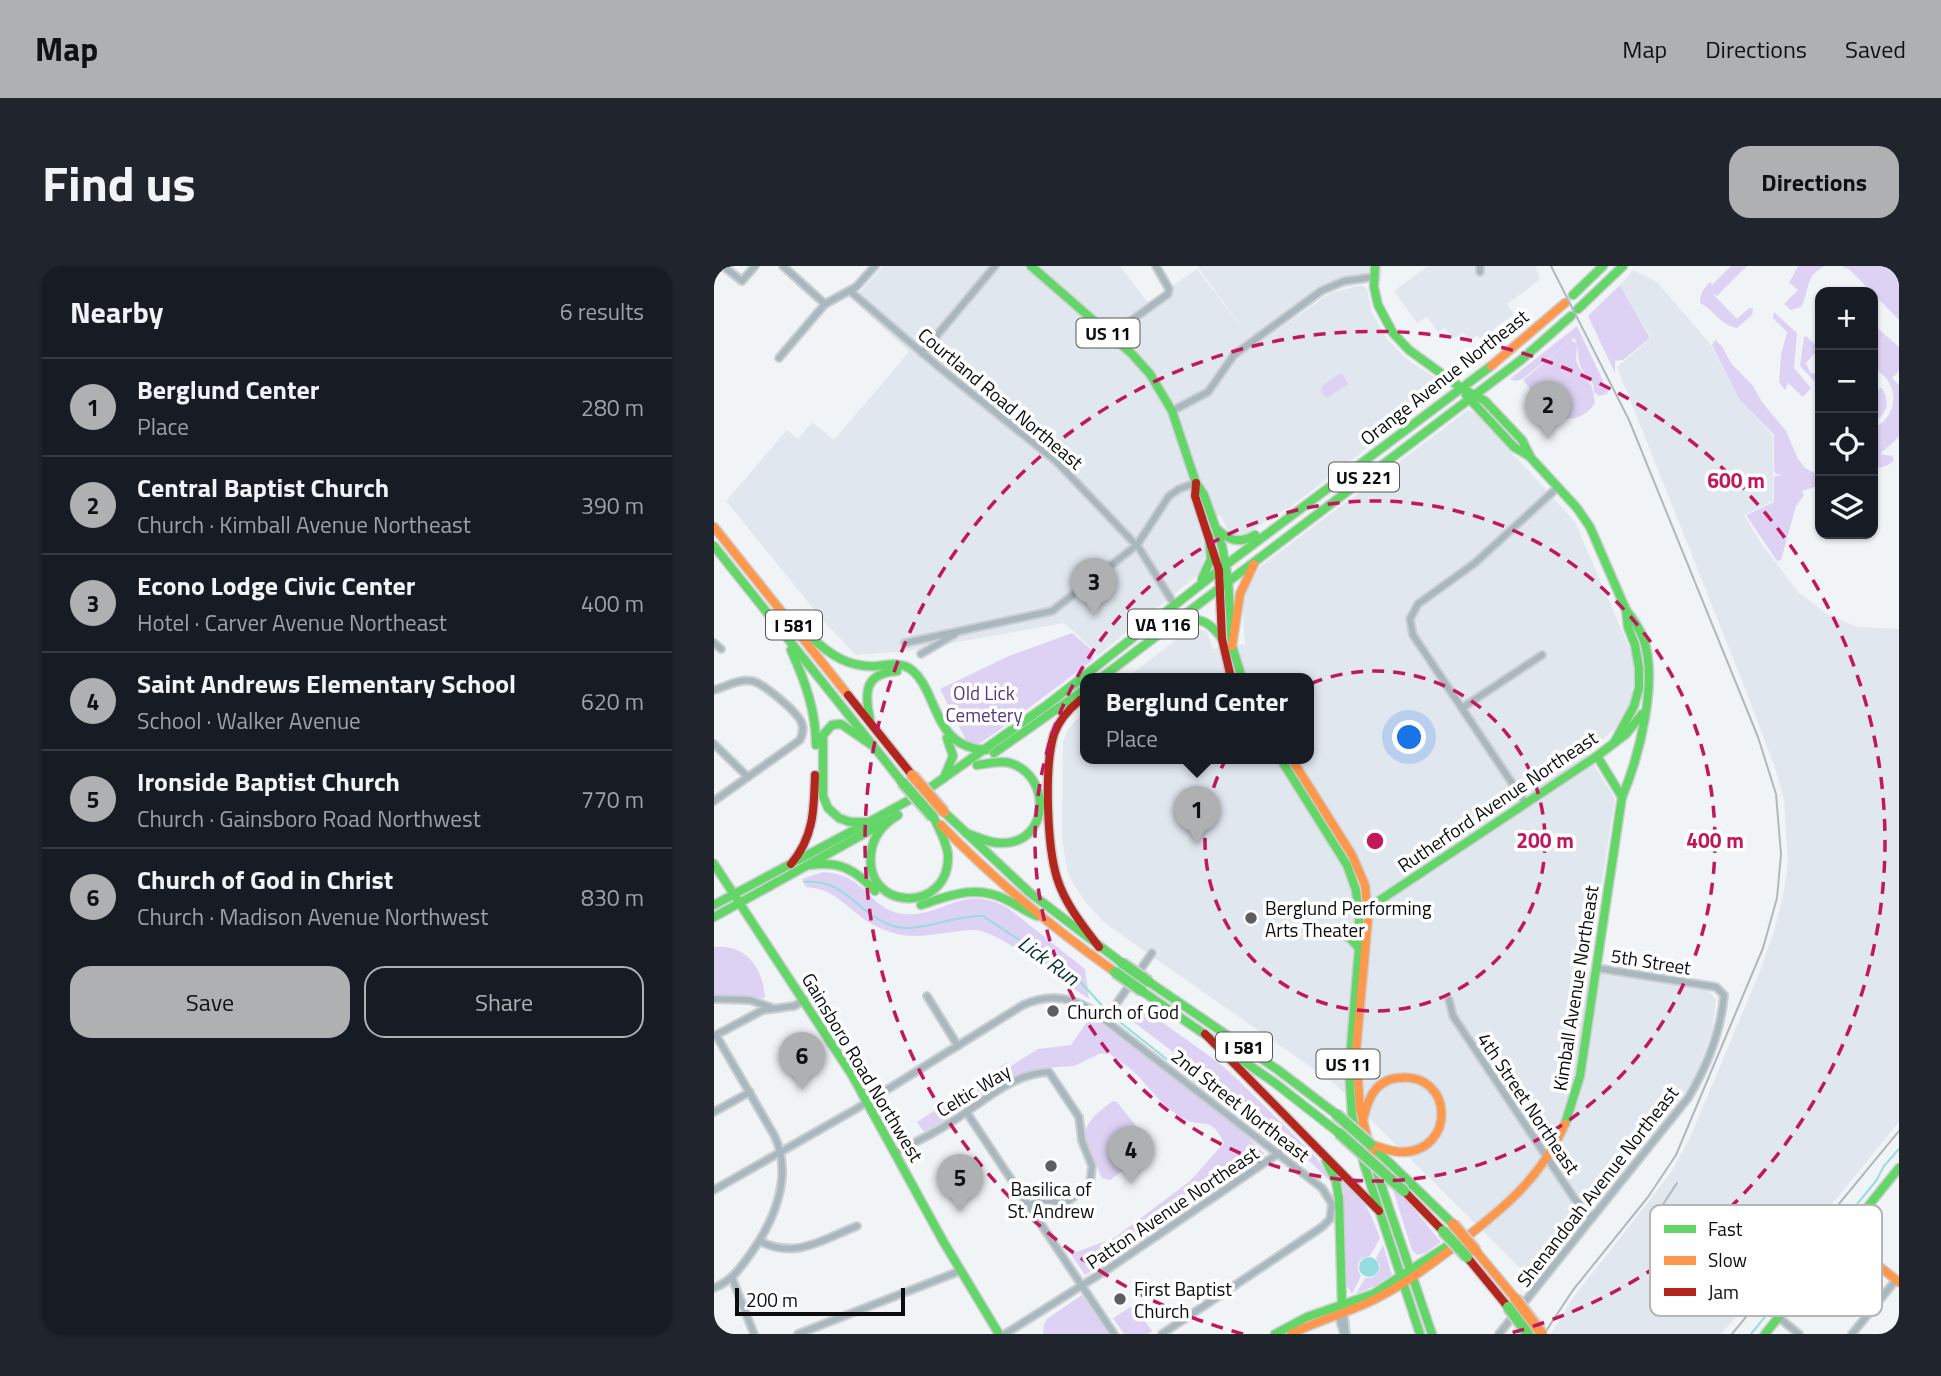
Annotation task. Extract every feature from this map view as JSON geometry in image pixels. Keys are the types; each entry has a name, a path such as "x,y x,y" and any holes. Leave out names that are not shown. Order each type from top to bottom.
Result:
{"main road":[{"name":"US 11","path":"1031,266 1111,335 1150,374 1172,411 1196,483 1204,495 1224,575 1232,646 1240,673"},
{"name":"Orange Avenue Northeast","path":"1109,673 1154,637 1294,513 1503,357 1603,266"},
{"name":"Orange Avenue Northeast","path":"1085,673 1196,587 1260,556 1521,360 1623,266"},
{"path":"1894,266 1899,269"},
{"name":"Kimball Avenue Northeast","path":"1374,271 1378,304 1392,333 1471,396 1485,401 1522,440 1531,458 1590,527 1626,610 1628,627 1638,657 1640,679 1634,706 1614,743"},
{"path":"1196,587 1209,566 1213,532 1227,539 1243,542 1274,521 1294,513"},
{"name":"I 581","path":"714,527 775,600 872,725 907,778 937,816 993,877 1037,916 1146,987 1339,1133 1471,1254"},
{"name":"I 581","path":"714,546 873,746 907,778"},
{"path":"1232,646 1240,590 1260,556"},
{"name":"US 11","path":"1224,575 1222,639 1230,673"},
{"name":"VA 116","path":"1109,673 1116,661 1224,575"},
{"path":"775,600 834,658 857,666 891,664 912,670 921,680 955,742 969,750 986,750"},
{"name":"Kimball Avenue Northeast","path":"1342,1311 1407,1276 1473,1232 1511,1200 1564,1129 1574,1104 1622,797 1632,770 1650,681 1648,658 1637,622 1626,610"},
{"name":"VA 116","path":"1154,637 1193,617 1206,621 1222,639"},
{"path":"782,632 810,693 816,734 813,828 805,849 791,864"},
{"path":"872,725 866,697 871,681 881,673 891,671 909,676 919,686 950,745 952,761 944,780"},
{"name":"Orange Avenue Northeast","path":"738,898 791,864 944,780 1080,677"},
{"path":"714,905 738,898 811,865 935,793 1080,692"},
{"path":"1050,754 1060,723 1080,700"},
{"name":"Rutherford Avenue Northeast","path":"1364,911 1597,756 1626,734 1645,709"},
{"path":"1046,716 1054,865 1067,901 1099,947"},
{"path":"869,822 845,821 825,803 822,788 822,739 828,727 841,724 873,746"},
{"path":"1597,756 1622,797"},
{"path":"963,832 989,841 1013,843 1033,829 1042,810 1042,796 1038,784 1022,768 1004,763 977,765"},
{"name":"US 11","path":"1284,764 1346,865 1364,911 1358,947 1349,1053 1349,1096 1362,1158 1380,1211 1432,1334"},
{"name":"US 11","path":"1295,764 1356,863 1365,885 1356,1051 1357,1086 1362,1125 1407,1276 1420,1334"},
{"path":"889,819 877,834 872,847 869,856 871,872 885,893 905,900 914,900 938,887 945,876 949,857 937,816"},
{"name":"I 581","path":"937,816 963,832 1026,891 1099,947 1118,967"},
{"path":"811,865 830,862 850,867 883,899 899,905 917,906 957,891 976,890 992,893 1012,902 1023,912 1037,916"},
{"name":"Gainsboro Road Northwest","path":"714,863 805,1000 868,1102 960,1271 999,1334"},
{"path":"714,917 738,898"},
{"path":"1338,933 1350,938 1358,947"},
{"name":"I 581","path":"1146,987 1278,1070 1336,1114 1397,1168 1453,1224 1471,1254 1542,1334"},
{"path":"1205,1034 1380,1211"},
{"path":"1362,1125 1371,1093 1389,1079 1409,1076 1422,1080 1433,1087 1441,1100 1442,1122 1436,1135 1427,1144 1416,1150 1391,1150 1370,1144"},
{"path":"1311,1143 1330,1167 1339,1188 1342,1311"},
{"path":"1870,1205 1898,1171"},
{"path":"1882,1269 1897,1281"},
{"name":"I 581","path":"1512,1303 1528,1334"},
{"path":"1275,1334 1307,1317 1342,1311"},
{"path":"1292,1334 1342,1311"},
{"path":"1765,1334 1778,1317"}],"street":[{"path":"723,266 742,281 755,266"},
{"path":"783,266 825,304"},
{"path":"779,358 825,304 850,291 876,266"},
{"path":"922,353 995,266"},
{"path":"1111,335 1168,294 1169,289 1156,266"},
{"path":"1172,411 1208,392 1234,355 1321,291 1374,271"},
{"name":"Courtland Road Northeast","path":"850,291 1056,461 1137,545 1174,604"},
{"path":"905,643 1052,611 1137,545 1169,496 1196,483"},
{"path":"1526,804 1411,630 1410,619 1415,608 1475,563 1558,487"},
{"path":"921,654 962,629"},
{"path":"714,643 721,649"},
{"path":"1462,709 1542,655"},
{"path":"714,690 748,680 758,682 799,718 803,730 802,737 796,743 714,801"},
{"path":"714,744 748,777"},
{"path":"1109,1013 1152,953"},
{"name":"5th Street","path":"1596,968 1702,984"},
{"name":"Shenandoah Avenue Northeast","path":"1499,1334 1695,1087 1716,1035 1724,999 1720,989 1702,984"},
{"path":"927,996 958,1046"},
{"path":"714,999 750,1000 770,1007 794,1006 805,1000"},
{"name":"2nd Street Northeast","path":"714,1190 868,1102 1023,1005 1040,999 1075,1001 1109,1013 1322,1188 1330,1198 1332,1214 1322,1227 1162,1334"},
{"name":"4th Street Northeast","path":"1449,1000 1453,1016 1574,1198 1592,1218"},
{"path":"714,1288 732,1278 760,1241 777,1202 783,1174 781,1152 750,1092 715,1035 770,1007"},
{"name":"Celtic Way","path":"895,1153 967,1113 1001,1089 1031,1075 1049,1072 1079,1117 1082,1141 1093,1174 1087,1188 1066,1203 1042,1200 1029,1205"},
{"path":"714,1112 750,1092"},
{"path":"967,1113 1114,1334"},
{"name":"Patton Avenue Northeast","path":"1005,1334 1082,1286 1279,1153"},
{"path":"760,1241 777,1249 792,1250 857,1226"},
{"path":"798,1334 960,1271"},
{"path":"732,1278 754,1334"},
{"path":"1882,1299 1897,1281"},
{"path":"1342,1311 1345,1334"},
{"path":"1852,1334 1867,1316"},
{"path":"1778,1317 1799,1334"}],"shaded area":[{"path":"883,266 1120,266 1148,303 1197,269 1250,339 1197,266 1382,266 1381,281 1353,285 1329,292 1255,346 1330,293 1361,285 1367,289 1372,313 1387,339 1408,360 1436,378 1439,391 1289,508 1272,516 1248,534 1238,537 1229,532 1220,515 1198,523 1206,551 1199,574 1097,656 1095,651 1064,623 908,651 856,655 826,624 726,501 787,430 798,439 812,422 834,440 909,352 853,300"},
{"path":"1428,266 1536,266 1540,280 1507,304 1514,314 1480,339 1477,335 1469,341 1463,332 1453,339 1445,328 1438,332 1427,317 1417,323 1394,291"},
{"path":"1633,270 1657,282 1711,345 1739,399 1773,436 1773,501 1744,515 1761,543 1798,592 1827,614 1857,627 1899,629 1899,1122 1831,1205 1650,1205 1650,1316 1737,1316 1721,1334 1551,1334 1573,1298 1670,1174 1689,1140 1773,935 1788,864 1784,799 1776,771 1617,367 1651,338 1620,285"},
{"path":"1468,410 1476,413 1575,522 1632,654 1632,695 1625,713 1615,729 1586,753 1615,798 1588,972 1709,991 1716,1000 1712,1031 1688,1088 1533,1281 1335,1084 1106,924 1085,902 1067,870 1062,838 1063,742 1068,729 1080,716 1080,764 1314,764 1314,673 1133,673 1193,627 1207,632 1213,649 1245,644 1242,605 1246,589 1260,567"}],"green space":[{"path":"1731,266 1747,266 1717,296 1712,293 1737,319 1749,308 1753,308 1752,315 1737,328 1726,324 1700,303 1705,287 1710,282 1712,285"},
{"path":"1798,266 1825,266 1811,278 1801,307 1791,310 1784,304 1798,290 1789,283"},
{"path":"1842,266 1887,266 1899,274 1899,320 1878,299 1878,287 1867,287 1850,270"},
{"path":"1620,285 1650,338 1623,360 1615,361 1615,373 1588,316"},
{"path":"1774,312 1797,333 1794,368 1811,388 1803,397 1788,383 1785,390 1779,382 1781,355 1787,332 1773,318"},
{"path":"1577,326 1608,391 1607,394 1599,396 1594,392 1593,384 1580,363 1574,338 1522,379 1510,379"},
{"path":"1878,328 1899,347 1899,371 1892,378 1899,385 1899,437 1880,454 1892,456 1894,460 1879,468 1878,426 1889,415 1893,403 1892,389 1878,371"},
{"path":"1804,337 1815,344 1815,354 1806,363 1810,372 1815,374 1815,382 1800,366"},
{"path":"1571,340 1577,344 1576,360 1592,387 1595,403 1583,414 1569,419 1561,418 1546,409 1523,380"},
{"path":"1715,340 1722,346 1731,363 1753,386 1762,402 1786,431 1798,459 1805,468 1815,473 1815,487 1802,491 1804,495 1796,506 1781,560 1777,561 1746,515 1774,502 1774,477 1782,474 1776,474 1774,471 1774,435 1739,399 1712,345"},
{"path":"1343,374 1348,384 1327,398 1321,392 1322,386"},
{"path":"1882,388 1887,403 1885,412 1878,419 1878,413 1878,390"},
{"name":"Old Lick Cemetery","path":"1072,633 1094,652 1093,660 998,731 980,743 968,744 940,689 1009,656"},
{"path":"823,872 849,879 882,906 903,914 917,914 965,900 978,899 992,901 1008,908 1085,969 1089,999 1016,948 986,933 964,930 911,936 890,932 874,925 831,894 806,887 802,879"},
{"path":"714,947 735,949 751,960 761,977 765,998 714,994"},
{"path":"1137,1004 1237,1079 1315,1156 1332,1180 1280,1133 1127,1017"},
{"path":"1091,1016 1242,1131 1265,1154 1085,1275 1071,1254 1114,1238 1190,1181 1224,1143 1215,1129 1178,1115 1133,1071 1109,1053 1099,1054 1074,1066 1041,1068 1022,1074 924,1132 917,1122 1006,1063 1011,1066 1038,1049 1071,1045"},
{"path":"1113,1101 1117,1102 1140,1131 1145,1132 1153,1143 1153,1148 1110,1180 1102,1178 1085,1136 1091,1120"},
{"path":"1337,1169 1363,1201 1380,1238 1370,1256 1359,1263 1361,1276 1352,1294 1347,1286 1342,1232 1344,1192"},
{"path":"1392,1187 1441,1242 1425,1253 1417,1255 1412,1250"},
{"path":"1383,1245 1392,1275 1356,1294 1365,1278 1377,1274 1380,1266 1376,1258"},
{"path":"1082,1295 1108,1334 1043,1334 1047,1319"},
{"path":"1134,1305 1152,1331 1148,1334 1124,1334 1113,1318"}],"water":[{"path":"1365,1257 1373,1257 1379,1267 1373,1277 1365,1277 1359,1271 1359,1263"}],"waterway":[{"name":"Lick Run","path":"804,882 819,883 842,891 880,921 903,928 983,916 1076,977 1107,1011"},
{"name":"Lick Run","path":"1111,1015 1262,1130"},
{"name":"Lick Run","path":"1856,1205 1899,1149"},
{"name":"Lick Run","path":"1751,1334 1766,1316"}],"railway":[{"path":"1544,1334 1573,1290 1648,1197 1676,1155 1763,948 1777,898 1781,854 1776,794 1758,737 1629,420 1551,266"},
{"path":"1838,1205 1899,1131"},
{"path":"1663,1205 1677,1183"},
{"path":"1732,1334 1747,1316"}],"traffic: fast":[{"path":"1031,266 1132,354 1150,374 1172,411 1196,483 1204,495 1222,546 1228,579 1232,646 1240,673"},
{"path":"1375,266 1374,287 1378,305 1393,333 1409,350 1460,387 1485,401 1522,440 1531,458 1577,508 1590,527 1626,610 1639,668 1639,688 1634,706 1614,743"},
{"path":"1573,295 1603,266"},
{"path":"1578,309 1623,266"},
{"path":"1108,673 1521,360 1571,316"},
{"path":"1088,673 1227,564 1491,366"},
{"path":"1466,395 1514,447 1529,456"},
{"path":"1217,529 1235,540 1244,540 1255,535"},
{"path":"1202,579 1211,559 1209,536"},
{"path":"714,546 902,782"},
{"path":"1565,1124 1580,1076 1622,797 1635,761 1648,696 1649,675 1643,638 1626,610"},
{"path":"1180,622 1193,619 1204,622 1222,639"},
{"path":"810,636 833,654 858,665 897,664 909,668 921,680 941,721 953,738 962,744 986,750"},
{"path":"791,650 809,696 816,745"},
{"path":"870,719 867,700 869,686 878,676 897,671"},
{"path":"873,746 841,724 832,725 823,735 823,796 828,808 839,818 850,822 869,822 924,792 1080,679"},
{"path":"994,753 1080,693"},
{"path":"1362,912 1597,756 1626,734 1642,714"},
{"path":"944,778 953,756 947,738"},
{"path":"1597,756 1622,797"},
{"path":"966,833 993,842 1019,840 1030,832 1037,821 1040,808 1039,794 1024,770 1006,762 977,765"},
{"path":"1284,764 1347,865 1356,890 1359,948 1349,1070 1352,1115 1364,1164 1420,1334"},
{"path":"902,782 933,817"},
{"path":"944,812 1029,892 1122,963"},
{"path":"898,815 883,826 876,836 871,853 872,872 880,886 893,895 908,898 923,896 936,888 945,874 948,855 935,820"},
{"path":"714,917 887,821"},
{"path":"714,905 869,822"},
{"path":"714,864 852,1075 943,1241 999,1334"},
{"path":"811,865 831,864 847,869 875,891"},
{"path":"921,905 975,892 996,895 1037,916"},
{"path":"1338,933 1350,938 1358,947"},
{"path":"1122,963 1149,982"},
{"path":"1115,972 1142,991"},
{"path":"1149,982 1278,1070 1336,1114"},
{"path":"1142,991 1210,1038"},
{"path":"1223,1047 1339,1133"},
{"path":"1336,1114 1370,1144"},
{"path":"1339,1133 1404,1191"},
{"path":"1372,1146 1453,1224"},
{"path":"1326,1161 1336,1181 1339,1199 1342,1305"},
{"path":"1374,1164 1432,1334"},
{"path":"1869,1205 1899,1168"},
{"path":"1443,1231 1467,1257"},
{"path":"1275,1334 1307,1317 1373,1294 1455,1241"},
{"path":"1508,1307 1528,1334"},
{"path":"1765,1334 1780,1316"}],"traffic: slow":[{"path":"1894,266 1899,269"},
{"path":"1491,366 1565,303"},
{"path":"714,527 848,695"},
{"path":"1232,646 1240,594 1254,564"},
{"path":"1295,764 1352,855 1365,885 1368,919 1356,1051 1360,1109 1374,1164"},
{"path":"912,775 944,812"},
{"path":"941,825 1025,903 1115,972"},
{"path":"1362,1125 1372,1094 1382,1083 1389,1080 1417,1079 1430,1087 1438,1098 1441,1112 1439,1127 1432,1139 1419,1149 1397,1152 1370,1144"},
{"path":"1291,1334 1386,1293 1459,1243 1492,1217 1533,1176 1565,1124"},
{"path":"1453,1224 1476,1251"},
{"path":"1476,1251 1515,1298"},
{"path":"1882,1269 1899,1282"},
{"path":"1515,1298 1542,1334"}],"traffic: jam":[{"path":"1196,483 1195,496 1219,570 1222,639 1230,673"},
{"path":"848,695 912,775"},
{"path":"1080,700 1065,715 1054,734 1049,766 1049,827 1060,888 1099,947"},
{"path":"791,864 799,854 811,822 815,775"},
{"path":"1205,1034 1379,1211"},
{"path":"1404,1191 1443,1231"},
{"path":"1467,1257 1508,1307"}],"place":[{"name":"Central Baptist Church","path":"1548,439"},
{"name":"Econo Lodge Civic Center","path":"1094,616"},
{"name":"Berglund Center","path":"1197,844"},
{"name":"Berglund Performing Arts Theater","path":"1251,918"},
{"name":"Church of God","path":"1053,1011"},
{"name":"Church of God in Christ","path":"802,1090"},
{"name":"Basilica of St. Andrew","path":"1051,1166"},
{"name":"Saint Andrews Elementary School","path":"1131,1184"},
{"name":"Ironside Baptist Church","path":"960,1212"},
{"name":"First Baptist Church","path":"1120,1299"}]}
